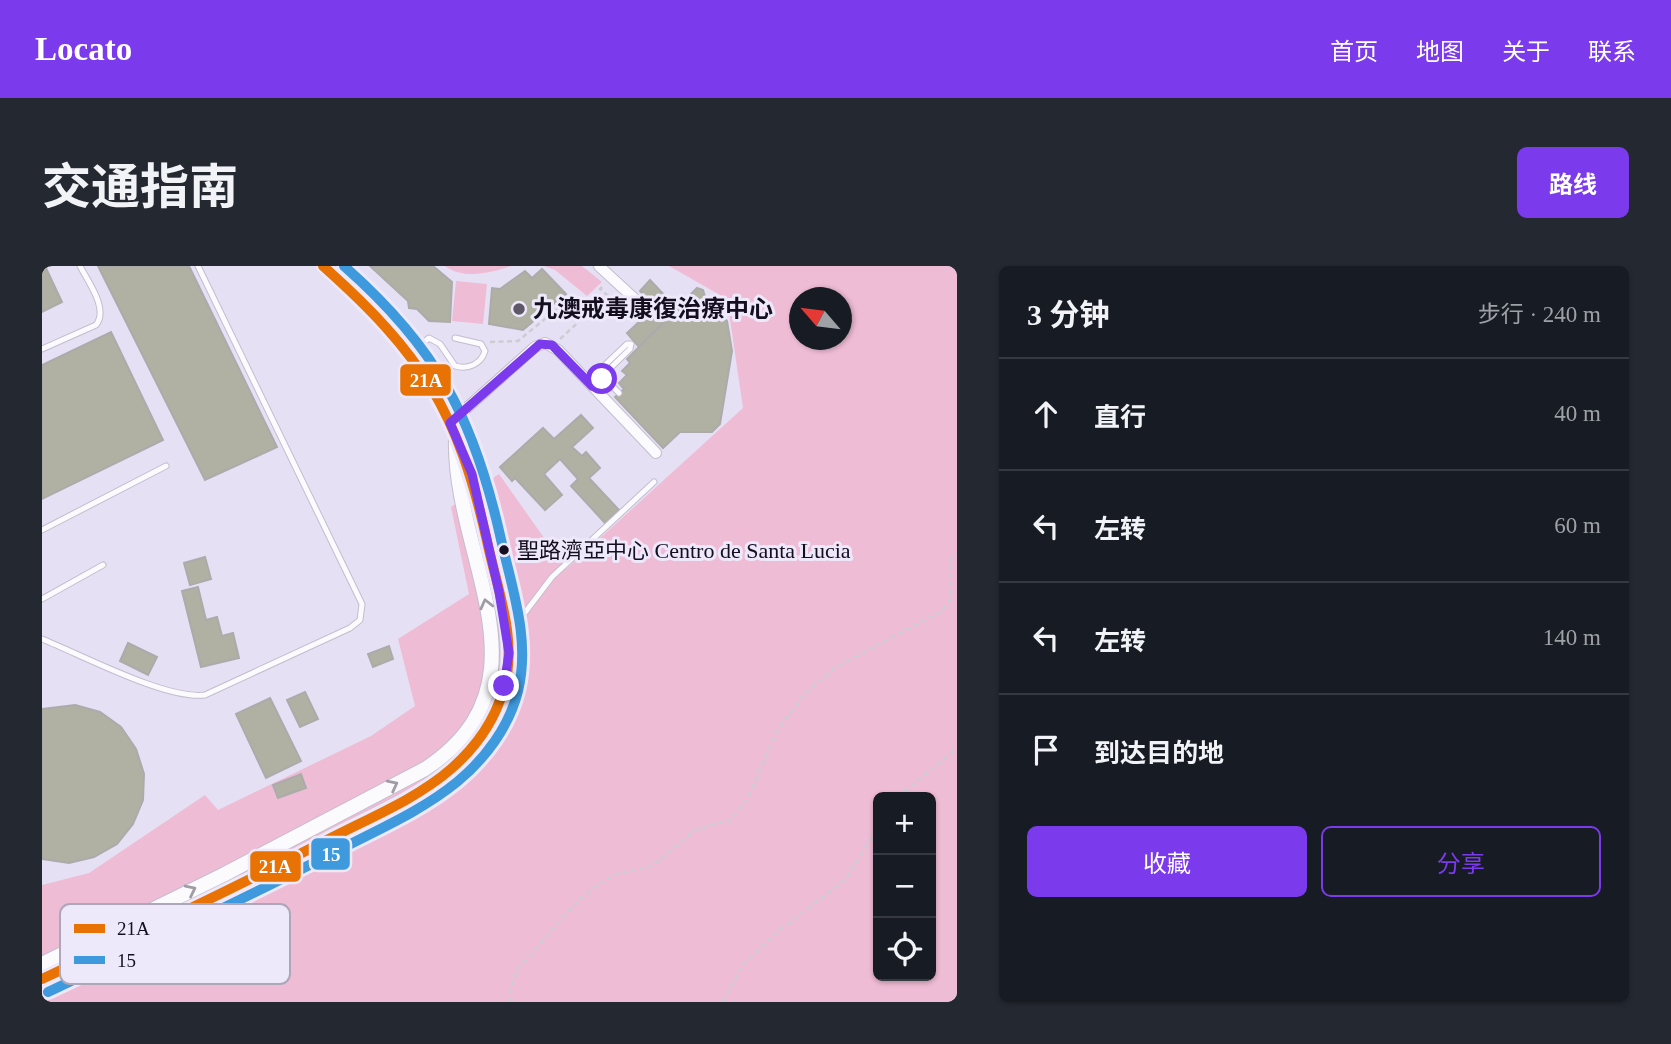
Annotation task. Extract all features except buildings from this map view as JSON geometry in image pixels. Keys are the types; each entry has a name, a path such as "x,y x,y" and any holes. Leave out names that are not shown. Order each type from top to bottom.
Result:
{"street":[{"path":"200,904 440,780 468,754 489,724 508,669 507,636 472,474 450,423 433,388 410,353 366,305 323,266"},
{"path":"599,266 650,313"},
{"path":"450,423 535,347 545,343 552,345 593,382 656,453"},
{"path":"164,904 445,756 464,737 478,717 488,691 493,663 491,625 460,480 456,438"},
{"path":"493,663 507,636"},
{"path":"42,964 60,955"},
{"path":"42,979 60,970"}],"lane":[{"path":"42,349 96,325 101,317 101,308 80,266"},
{"path":"42,639 168,691 192,697 205,695 350,628 360,620 362,604 198,266"},
{"path":"410,353 424,340 435,340 450,361 462,368 477,363 484,356 484,346 455,338"},
{"path":"627,344 631,344 630,349 593,382 627,344"},
{"path":"606,373 607,381 619,393"},
{"path":"593,382 607,381"},
{"path":"42,530 166,466"},
{"path":"507,636 552,577 654,482"},
{"path":"42,599 103,565"}],"path":[{"path":"602,287 600,289 618,304"},
{"path":"552,345 607,296"},
{"path":"476,342 515,342 557,309"},
{"path":"511,1002 511,987 518,969 575,904 597,885 619,873 647,868 695,830 730,820 747,800 779,727 809,690 836,667 942,611 951,598 950,561 957,553"},
{"path":"904,792 957,748"},
{"path":"723,1002 743,964 777,932 845,880 873,835"}],"shaded area":[{"path":"445,266 511,266 487,273 469,274"},
{"path":"544,266 582,266 602,282 587,296 555,270"},
{"path":"669,266 957,266 957,1002 42,1002 42,885 89,873 205,795 218,810 371,736 415,706 398,639 469,594 451,507 499,474 566,569 743,408 727,299"},
{"path":"456,281 487,284 483,324 452,321"}],"transit line":[{"name":"21A","path":"199,904 391,808 437,780 451,769 483,734 499,702 507,672 508,635 501,597 476,495 448,420 411,357 357,298 323,266"},
{"name":"15","path":"230,904 395,821 457,782 495,741 509,717 518,691 522,651 518,612 489,493 463,419 427,355 376,296 344,266"},
{"name":"21A","path":"42,979 60,970"},
{"name":"15","path":"48,992 65,984"}],"place":[{"name":"九澳戒毒康復治療中心","path":"519,309"},
{"name":"聖路濟亞中心 Centro de Santa Lucia","path":"504,550"}],"route":[{"path":"504,686 509,653 499,592 472,474 467,457 450,423 540,344 552,345 592,386 602,379"}]}
